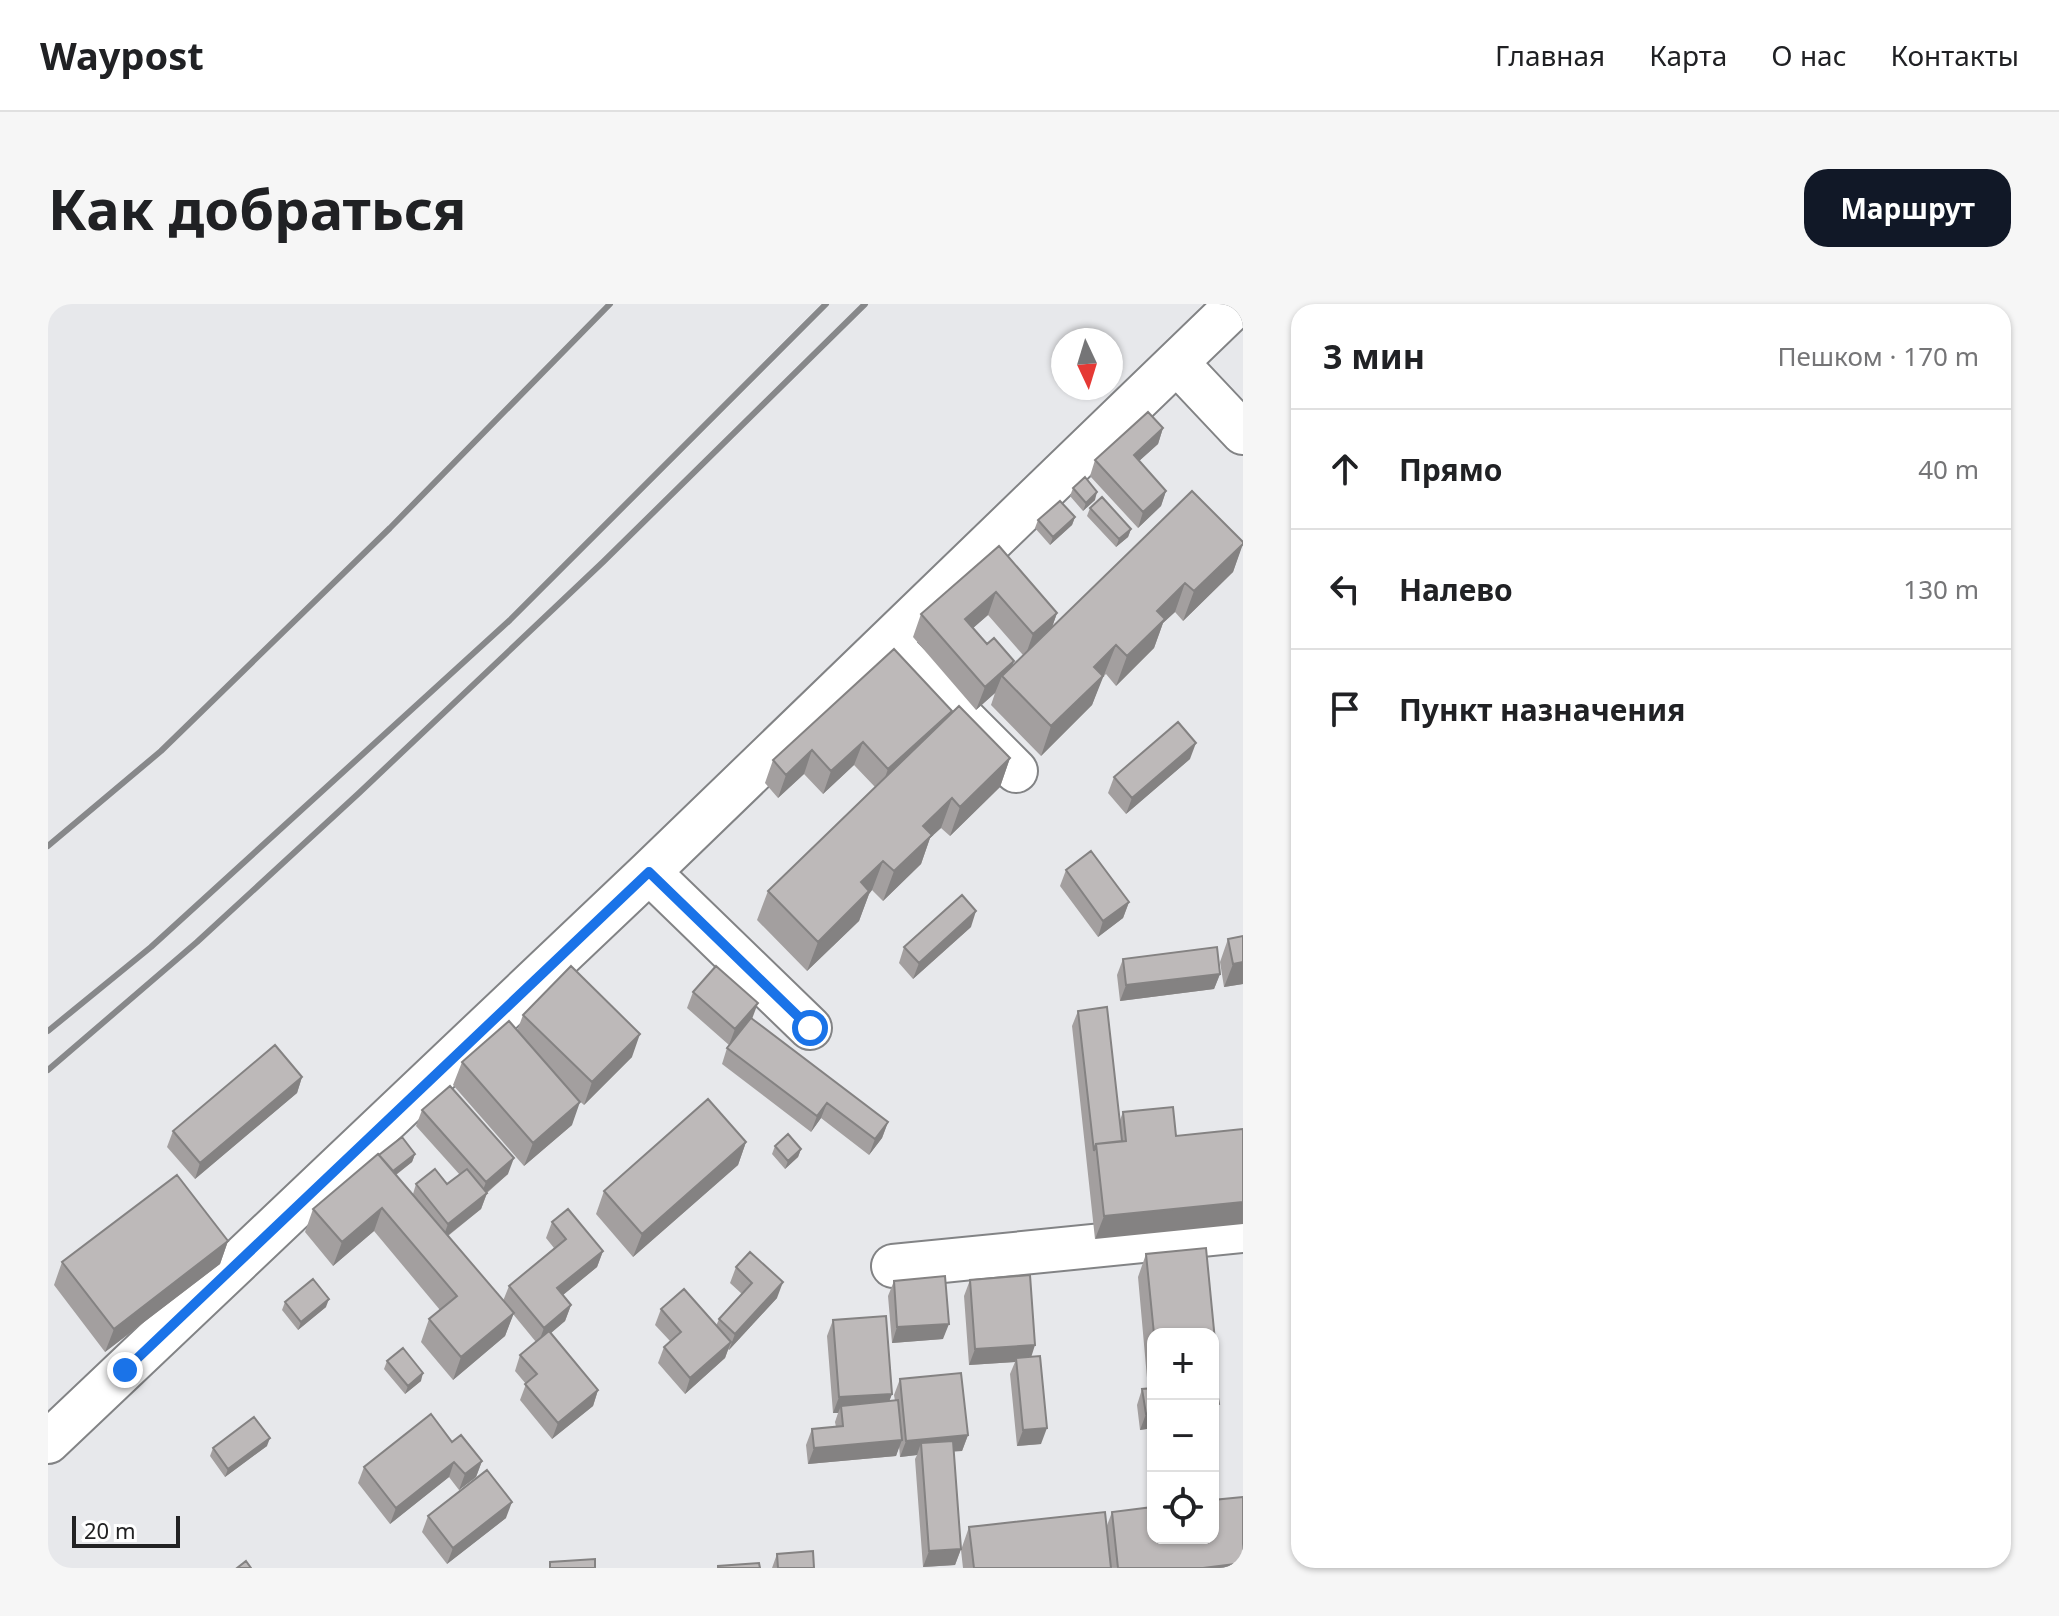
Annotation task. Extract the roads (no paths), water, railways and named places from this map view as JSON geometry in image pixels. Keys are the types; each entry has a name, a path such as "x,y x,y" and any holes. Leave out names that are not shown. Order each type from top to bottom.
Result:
{"lane":[{"path":"48,1442 649,872 1237,304"},
{"path":"1178,364 1243,433"},
{"path":"887,642 1016,771"},
{"path":"649,872 810,1028"},
{"path":"893,1266 1243,1231"}],"railway":[{"path":"48,846 161,751 390,528 610,304"},
{"path":"48,1031 151,947 510,620 826,304"},
{"path":"48,1070 197,942 359,793 603,562 865,304"}]}
